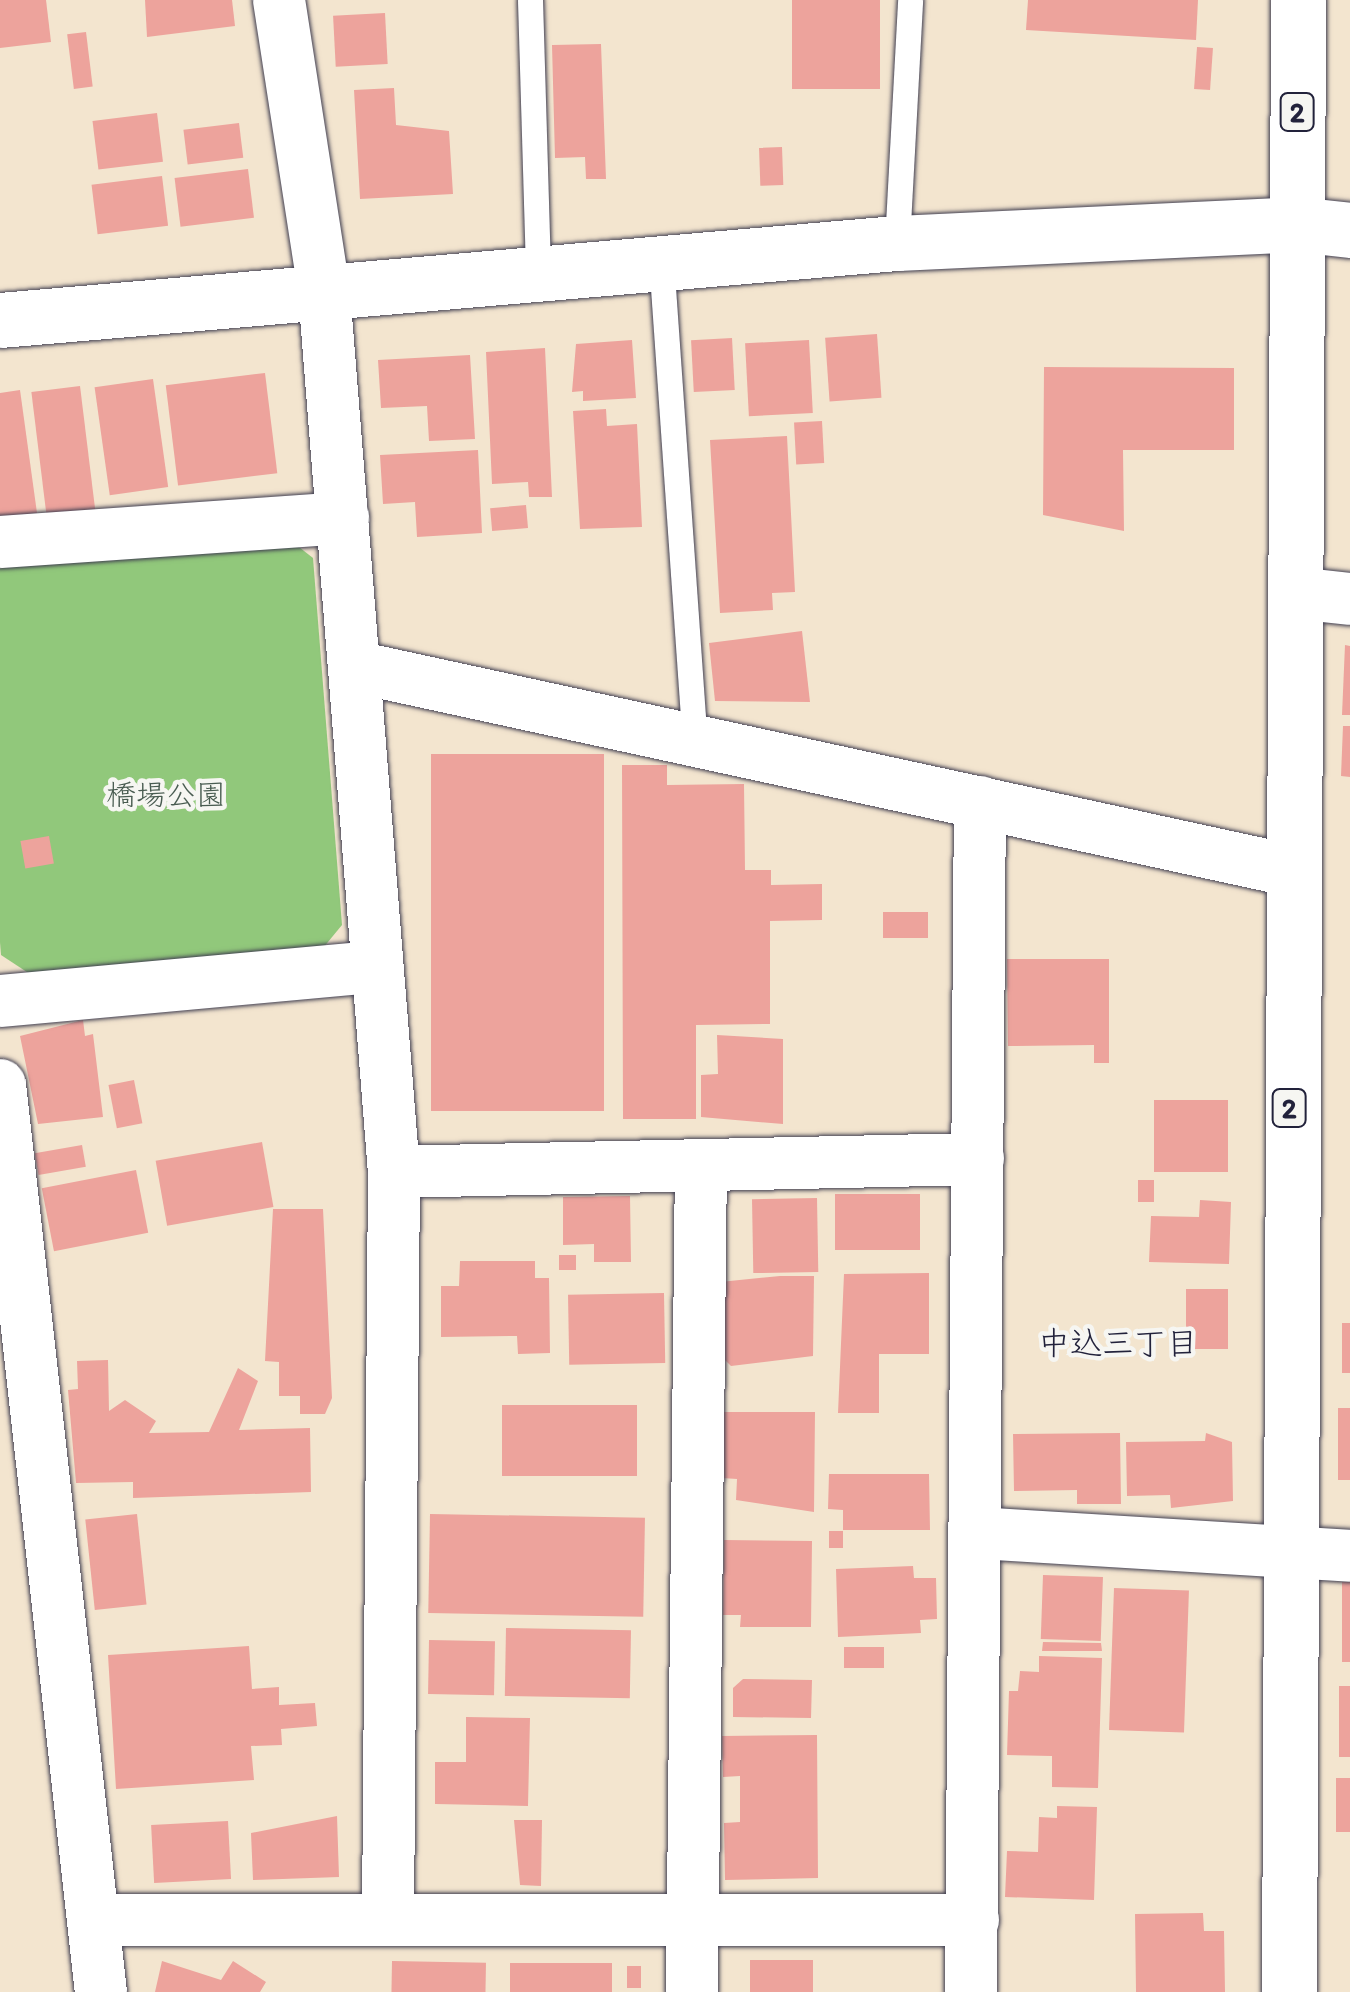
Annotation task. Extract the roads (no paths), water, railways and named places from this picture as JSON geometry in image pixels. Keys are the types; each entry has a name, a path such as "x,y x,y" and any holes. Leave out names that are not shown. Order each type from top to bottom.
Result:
{"main road":[{"name":"2","path":"1289,1992 1298,0"},
{"path":"0,320 661,259 897,243 1296,224 1350,230"}],"street":[{"path":"279,0 324,291 394,1172 388,1920"},
{"path":"0,542 343,518"},
{"path":"1295,593 1350,600"},
{"path":"356,667 1294,870"},
{"path":"972,1992 980,802"},
{"path":"0,1001 375,966"},
{"path":"0,1086 98,1920 101,1992"},
{"path":"394,1172 978,1159"},
{"path":"692,1992 701,1165"},
{"path":"976,1533 1350,1556"},
{"path":"98,1920 973,1920"}],"lane":[{"path":"530,0 538,270"},
{"path":"897,243 910,0"},
{"path":"661,259 695,740"}],"district":[{"name":"中込三丁目","path":"1118,1343"}],"park label":[{"name":"橋場公園","path":"166,795"}]}
